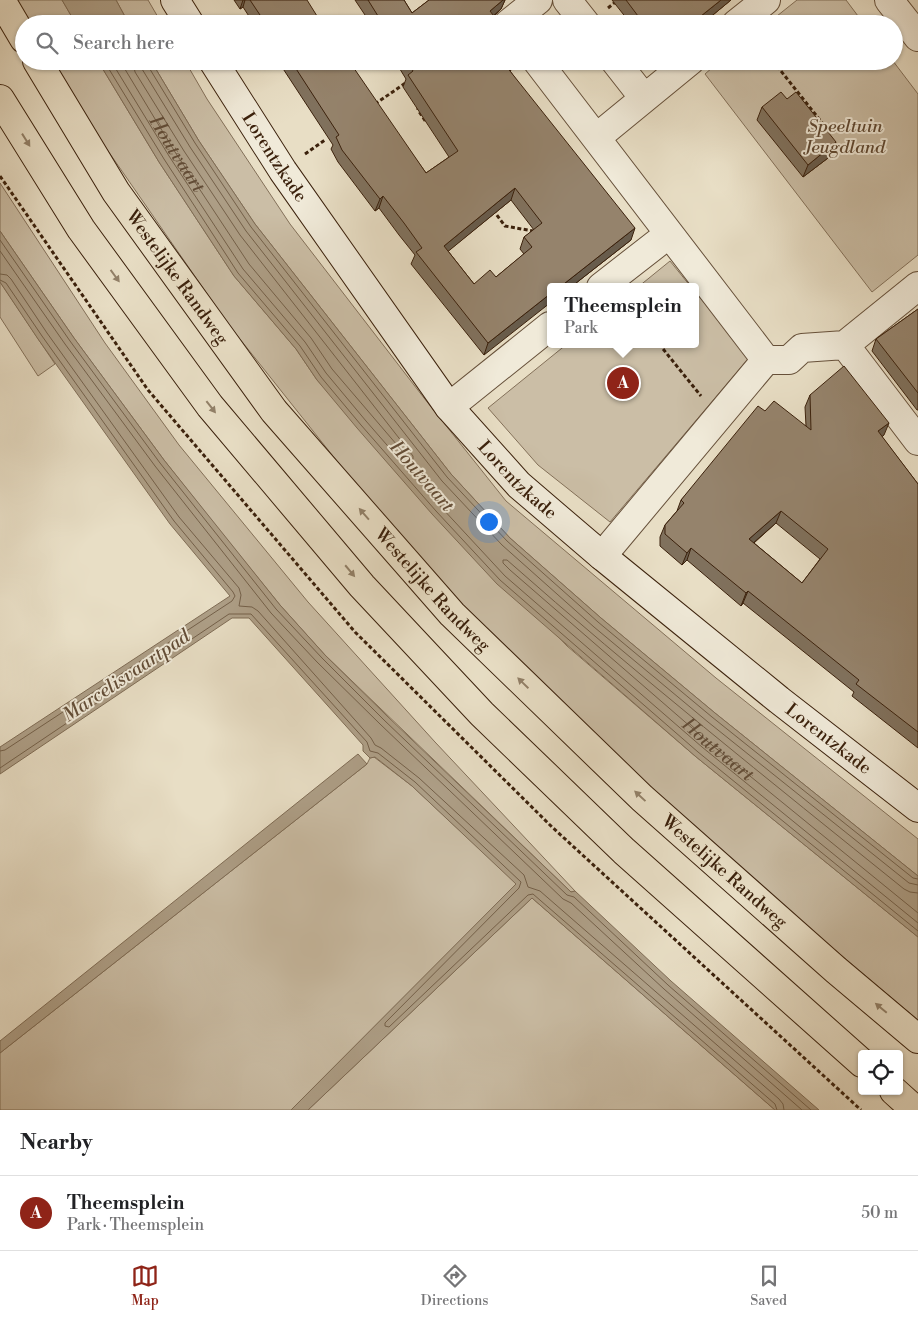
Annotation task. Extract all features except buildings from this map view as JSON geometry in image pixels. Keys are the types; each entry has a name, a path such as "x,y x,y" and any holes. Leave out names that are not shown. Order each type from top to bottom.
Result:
{"main road":[{"path":"0,0 15,24"},
{"name":"Westelijke Randweg","path":"42,70 116,192 274,410 452,614 642,798 836,970 918,1039"},
{"path":"0,99 81,229 210,406 362,586 482,714 624,851 858,1059"},
{"path":"898,1095 915,1110"}],"street":[{"path":"175,0 184,15"},
{"path":"519,15 538,0"},
{"path":"567,0 579,15"},
{"path":"747,15 766,0"},
{"name":"Lorentzkade","path":"219,70 282,171 449,407 518,485 779,700 918,808"},
{"path":"544,70 766,360"},
{"path":"622,70 644,98"},
{"path":"596,138 679,70"},
{"path":"606,283 669,234"},
{"path":"766,360 789,360 802,348 845,346 918,286"},
{"path":"449,407 547,328"},
{"path":"845,346 918,441"},
{"path":"602,556 766,360"}],"path":[{"path":"780,70 826,129"},
{"path":"369,109 408,81 413,80"},
{"path":"418,102 418,110 428,124"},
{"path":"489,204 505,226 533,231 540,226"},
{"path":"662,348 719,418"}],"green space":[{"path":"16,0 62,0 71,15 25,15"},
{"path":"116,0 148,0 157,15 124,15"},
{"path":"797,0 846,0 857,15 778,15"},
{"path":"57,70 103,70 159,162 234,276 296,349 317,380 567,646 695,756 918,937 918,1020 687,825 534,678 410,553 228,324 81,112"},
{"path":"156,70 190,70 207,99 290,224 506,501 716,678 918,839 918,876 715,713 601,618 510,538 451,474 255,224 199,141"},
{"name":"Speeltuin Jeugdland","path":"710,70 900,70 918,94 918,255 872,292 705,74"},
{"path":"0,183 105,343 179,445 308,602 435,742 575,891 571,892 325,655 280,605 164,460 74,338 0,231"},
{"path":"670,261 688,283 643,283"},
{"path":"0,282 55,364 38,376 0,317"},
{"path":"699,296 748,359 610,522 538,465 488,408 562,348 699,348"},
{"path":"374,757 412,786 517,884 291,1110 0,1110 0,1053 367,764 370,758"},
{"path":"532,898 775,1110 308,1110"}],"water":[{"path":"62,0 116,0 124,15 71,15"},
{"name":"Houtvaart","path":"103,70 156,70 199,141 255,224 451,474 510,538 601,618 715,713 918,876 918,937 695,756 497,584 432,514 317,380 296,349 234,276 159,162"},
{"name":"Marcelisvaartpad","path":"0,231 74,338 164,460 280,605 325,655 571,892 575,891 671,981 819,1110 775,1110 532,898 308,1110 291,1110 516,884 412,786 375,757 370,758 363,751 363,745 249,618 232,618 0,774 0,747 230,596 170,524 38,339 0,282"},
{"path":"358,754 367,764 0,1053 0,1041"}],"place":[{"name":"Theemsplein","path":"623,383"}]}
